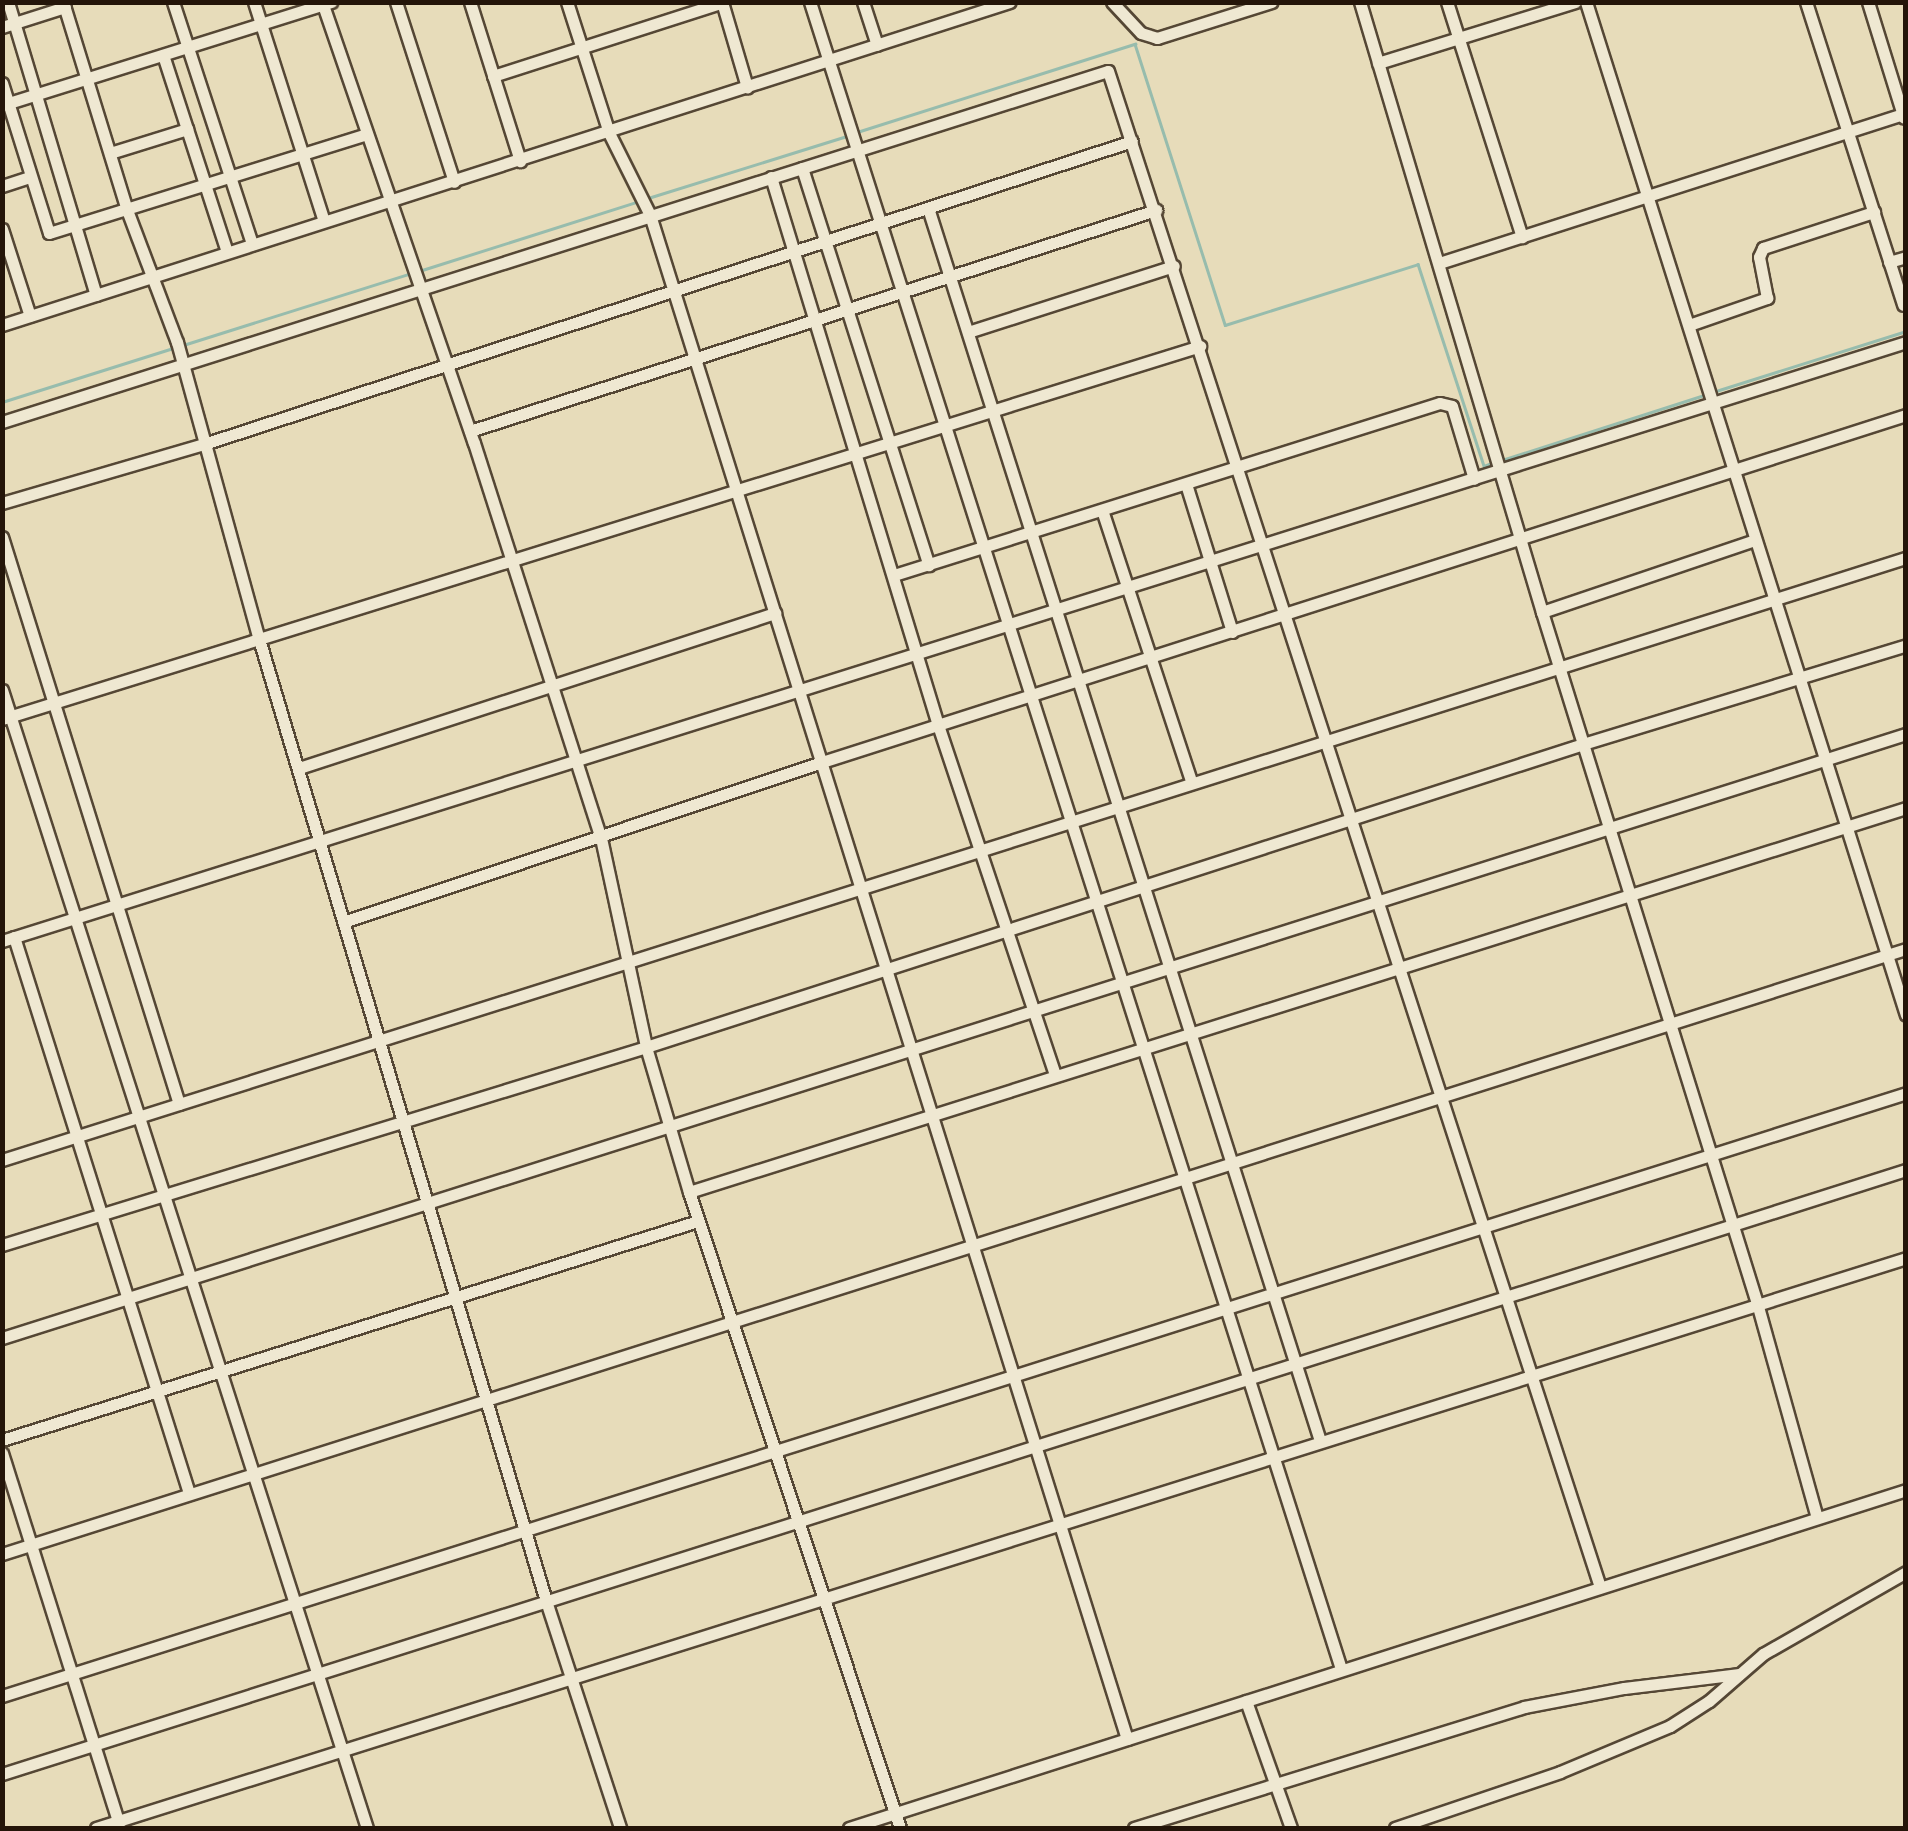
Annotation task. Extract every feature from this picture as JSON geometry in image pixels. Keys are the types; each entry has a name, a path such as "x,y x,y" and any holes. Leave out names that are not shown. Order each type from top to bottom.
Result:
{"street":[{"path":"8,2 8,25 36,94 96,294"},
{"path":"254,2 324,221"},
{"path":"396,2 454,182"},
{"path":"470,2 520,161"},
{"path":"566,2 608,133 650,215 1126,1738"},
{"path":"810,2 1188,1177 1342,1670"},
{"path":"863,2 877,45"},
{"path":"2,325 1010,2"},
{"path":"1112,2 1148,38 1271,2"},
{"path":"1360,2 1558,666 1758,1303 1817,1518"},
{"path":"1447,2 1522,237"},
{"path":"1378,63 1575,2"},
{"path":"1586,2 1906,1015"},
{"path":"1806,2 1903,304"},
{"path":"1439,263 1905,116 1868,2"},
{"path":"173,3 252,244"},
{"path":"6,104 325,3 470,430 602,838 646,1047 689,1192 772,1452 900,1828"},
{"path":"493,76 722,3 747,88"},
{"path":"8,25 64,5 182,366 259,638 546,1601 620,1828"},
{"path":"163,56 227,252"},
{"path":"2,422 1102,71 1112,74 1600,1586"},
{"path":"2,83 46,232 76,226 367,134"},
{"path":"110,153 187,129"},
{"path":"2,502 204,444 1132,141"},
{"path":"802,168 929,565"},
{"path":"2,186 30,177"},
{"path":"770,177 938,725 1055,1074"},
{"path":"928,208 1320,1440"},
{"path":"470,430 1156,210"},
{"path":"1689,326 1766,298 1759,258 1763,248 1874,212"},
{"path":"2,228 30,316"},
{"path":"1889,262 1906,257"},
{"path":"968,332 1174,266"},
{"path":"189,1494 78,1138 8,939 1906,342"},
{"path":"7,718 1200,346"},
{"path":"894,576 1445,402 1452,406 1474,479"},
{"path":"346,921 822,762 1906,415"},
{"path":"1186,484 1232,632"},
{"path":"1102,510 1192,783"},
{"path":"2,538 179,1104"},
{"path":"1542,612 1755,540"},
{"path":"2,1160 1906,558"},
{"path":"299,768 775,613"},
{"path":"2,1245 646,1047 884,967 1906,645"},
{"path":"2,690 7,718 141,1117 367,1828"},
{"path":"2,1338 1906,734"},
{"path":"689,1192 1629,892 1906,808"},
{"path":"2,1554 1906,949"},
{"path":"2,1696 1906,1093"},
{"path":"2,1774 1732,1222 1906,1170"},
{"path":"2,1440 698,1220"},
{"path":"96,1828 119,1825 1061,1522 1906,1258"},
{"path":"2,1454 119,1825"},
{"path":"849,1828 1906,1490"},
{"path":"1395,1828 1560,1772 1670,1726 1797,1632 1906,1572"},
{"path":"1134,1828 1524,1708 1624,1688 1739,1674"},
{"path":"1246,1701 1291,1828"}],"waterway":[{"path":"857,132 1135,44 1225,325 1418,264 1484,466 1494,462"},
{"path":"648,198 850,135"},
{"path":"419,271 640,201"},
{"path":"180,346 411,273"},
{"path":"1716,391 1906,331"},
{"path":"2,402 173,348"},
{"path":"1502,460 1704,395"}]}
